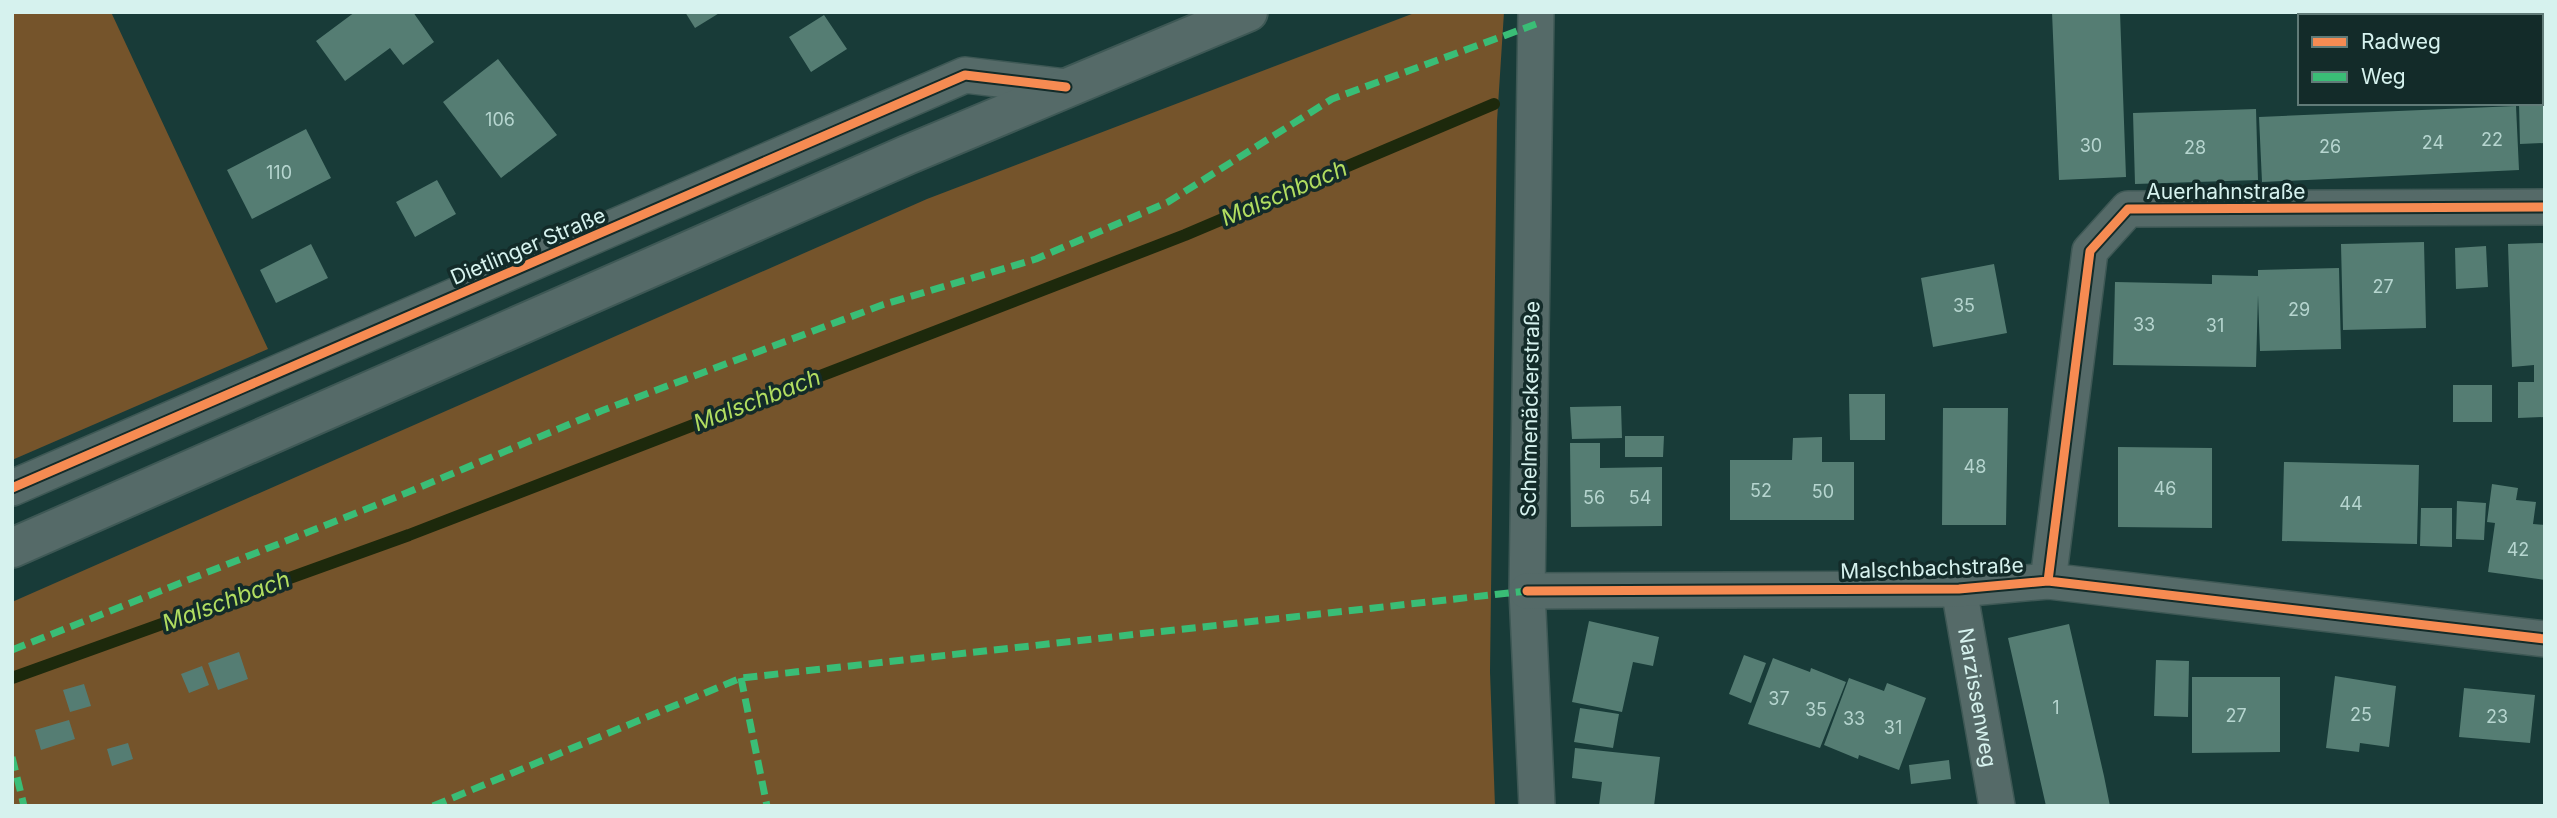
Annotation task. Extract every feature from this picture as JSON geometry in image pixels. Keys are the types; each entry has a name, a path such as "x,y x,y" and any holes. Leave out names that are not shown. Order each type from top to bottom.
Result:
{"main road":[{"name":"Dietlinger Straße","path":"12,548 1066,87 1248,12"}],"street":[{"name":"Schelmenäckerstraße","path":"1536,12 1527,591 1537,806"},
{"name":"Dietlinger Straße","path":"12,488 965,75 1066,87"},
{"name":"Auerhahnstraße","path":"2048,581 2090,251 2129,209 2545,207"},
{"name":"Malschbachstraße","path":"1527,591 1959,589 2048,581 2545,639"},
{"name":"Narzissenweg","path":"1959,589 1997,806"}],"shaded area":[{"path":"12,12 111,12 268,349 12,460"},
{"path":"1417,12 1504,12 1497,121 1490,672 1495,806 12,806 12,602 927,199"}],"building":[{"path":"355,12 413,12 434,42 403,65 390,48 345,81 316,41"},
{"path":"685,12 721,12 695,28"},
{"path":"2052,12 2120,12 2126,177 2059,180"},
{"path":"2297,12 2352,12 2298,14 2298,21"},
{"path":"2545,12 2545,143 2520,144 2519,105 2543,105 2543,14 2515,14"},
{"path":"824,15 847,49 811,72 789,37"},
{"path":"498,59 557,135 501,178 443,102"},
{"path":"2516,106 2519,170 2262,182 2259,117"},
{"path":"2256,109 2258,180 2135,184 2133,113"},
{"path":"306,129 331,178 252,219 227,170"},
{"path":"437,180 456,214 415,237 396,202"},
{"path":"2424,242 2426,328 2343,330 2341,244"},
{"path":"2545,243 2545,417 2518,418 2518,382 2534,382 2534,365 2512,367 2508,244"},
{"path":"311,244 328,278 276,303 260,270"},
{"path":"2486,246 2488,287 2456,289 2455,248"},
{"path":"1994,264 2007,333 1933,347 1921,278"},
{"path":"2339,268 2341,349 2260,351 2258,295 2256,367 2113,365 2115,282 2212,284 2212,275 2258,276 2258,270"},
{"path":"2453,385 2492,385 2492,422 2453,422"},
{"path":"1849,394 1885,394 1885,440 1850,440"},
{"path":"1621,406 1622,438 1572,439 1570,407"},
{"path":"1943,408 2008,408 2006,525 1942,525"},
{"path":"1625,436 1664,436 1663,457 1625,457"},
{"path":"1822,437 1822,462 1854,462 1854,520 1730,520 1730,460 1792,460 1793,438"},
{"path":"1570,443 1600,443 1600,468 1662,467 1662,526 1571,527"},
{"path":"2118,447 2212,448 2212,528 2118,527"},
{"path":"2284,462 2419,465 2417,544 2282,541"},
{"path":"2492,484 2518,488 2516,500 2536,502 2533,524 2545,525 2545,580 2488,572 2495,523 2487,522"},
{"path":"2457,501 2486,503 2484,540 2456,539"},
{"path":"2421,508 2452,508 2452,547 2420,546"},
{"path":"1589,621 1659,637 1653,666 1633,662 1622,712 1572,702"},
{"path":"2069,624 2110,806 2046,806 2008,638"},
{"path":"239,652 248,679 218,690 208,663"},
{"path":"1744,655 1766,663 1751,703 1729,694"},
{"path":"1773,658 1810,672 1811,668 1846,682 1820,748 1748,724"},
{"path":"2156,660 2189,661 2188,717 2154,716"},
{"path":"202,666 209,685 189,693 181,674"},
{"path":"2335,676 2396,686 2389,747 2360,743 2359,752 2326,748"},
{"path":"2192,677 2280,677 2280,752 2192,753"},
{"path":"1849,678 1884,691 1887,683 1926,698 1899,770 1859,755 1858,759 1824,745"},
{"path":"84,684 91,706 70,712 63,690"},
{"path":"2464,688 2535,695 2530,743 2459,737"},
{"path":"1580,708 1619,714 1613,748 1574,742"},
{"path":"69,720 75,739 41,750 35,730"},
{"path":"128,743 133,759 112,766 107,749"},
{"path":"1575,748 1660,757 1654,806 1599,806 1602,782 1572,778"},
{"path":"1949,760 1951,779 1911,784 1909,765"}],"waterway":[{"name":"Malschbach","path":"12,678 409,535 1185,235 1494,104"}],"marked path":[{"path":"12,650 399,496 601,411 882,305 1036,259 1168,202 1332,99 1536,24"},
{"path":"433,806 741,678 1527,591"},
{"path":"741,678 767,806"},
{"path":"12,757 24,806"}],"cycle path":[{"path":"12,488 965,75 1066,87"},
{"path":"2048,581 2090,251 2128,209 2545,207"},
{"path":"1527,591 1959,589 2048,581 2545,639"}]}
